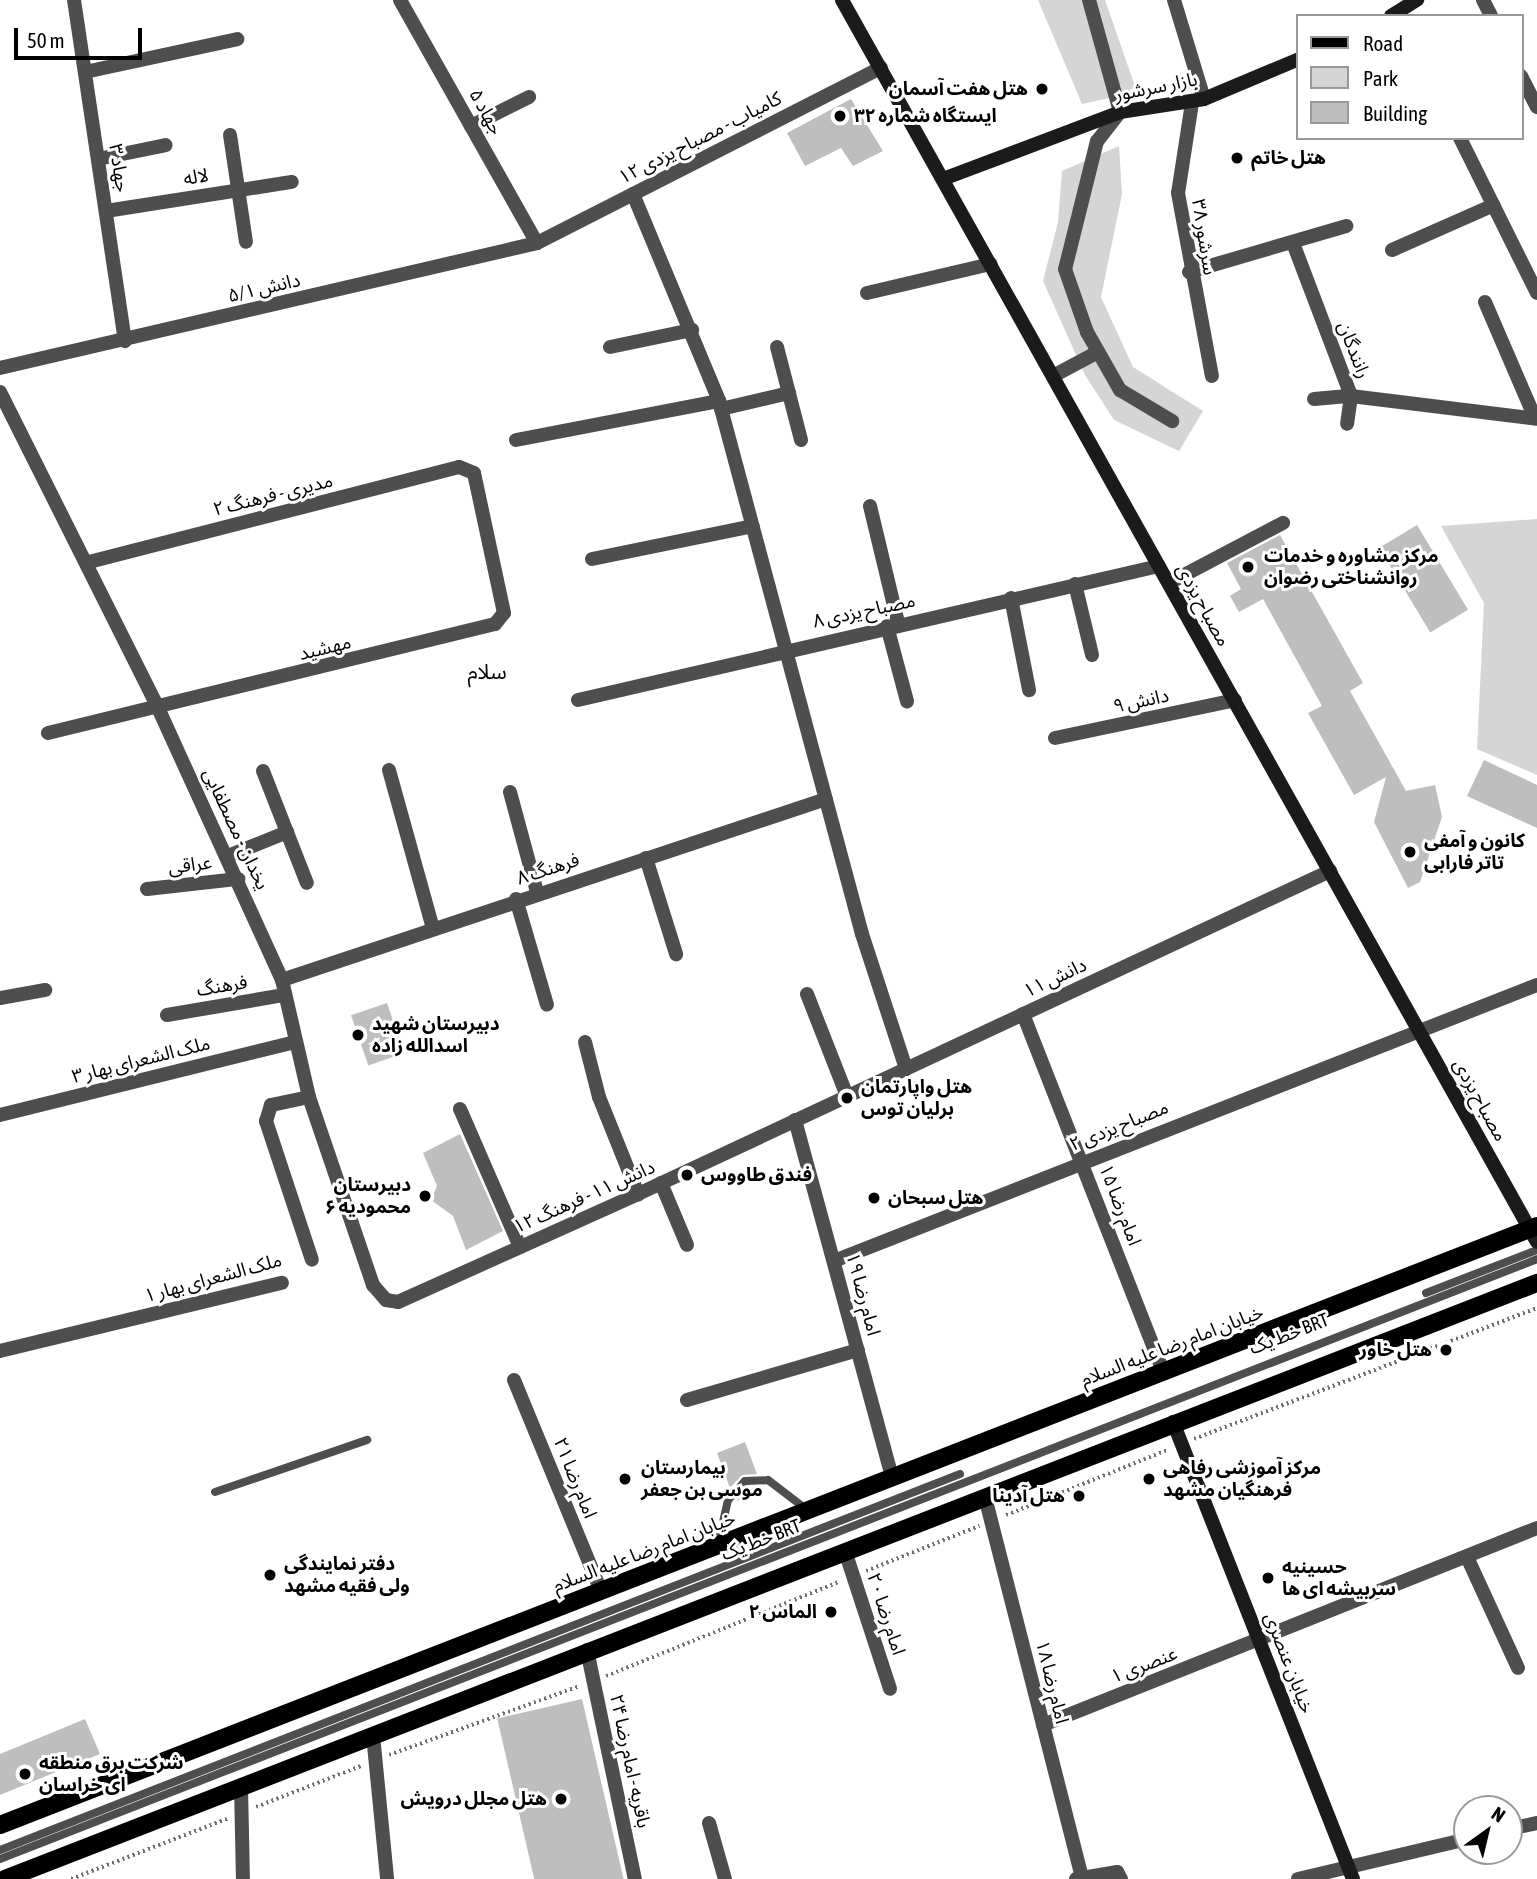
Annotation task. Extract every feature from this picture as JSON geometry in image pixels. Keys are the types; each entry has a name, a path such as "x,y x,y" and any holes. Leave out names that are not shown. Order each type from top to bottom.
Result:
{"main road":[{"name":"مصباح یزدی","path":"842,0 1535,1233"},
{"path":"1397,14 1417,0"},
{"name":"بازار سرشور","path":"943,179 1120,112 1198,101 1296,61"},
{"name":"خیابان امام رضا علیه السلام","path":"0,1825 1163,1372 1535,1233"},
{"path":"5,1879 1173,1422 1537,1283"},
{"name":"خیابان عنصری","path":"1173,1422 1350,1873"}],"street":[{"name":"جهاد ۳","path":"74,0 125,341"},
{"name":"جهاد ۵","path":"400,0 537,243"},
{"path":"1089,0 1120,112 1097,141 1065,269 1098,352 1119,390 1172,421"},
{"path":"1174,0 1198,101"},
{"path":"85,72 237,39"},
{"name":"کامیاب - مصباح یزدی ۱۲","path":"537,243 881,68"},
{"path":"1523,80 1537,107"},
{"path":"471,126 528,97"},
{"name":"سرشور ۳۸","path":"1198,101 1178,193 1189,272 1212,376"},
{"path":"230,135 246,242"},
{"path":"1461,140 1537,293"},
{"path":"98,159 166,145"},
{"name":"لاله","path":"106,211 292,182"},
{"path":"633,194 692,330 720,405 826,799 906,1069"},
{"path":"1392,250 1494,205"},
{"path":"1189,272 1346,226"},
{"name":"دانش ۵/۱","path":"0,368 537,243"},
{"name":"رانندگان","path":"1293,243 1351,396 1536,418"},
{"path":"1523,263 1537,255"},
{"path":"867,293 991,264"},
{"path":"1485,302 1536,418"},
{"path":"610,347 692,330"},
{"path":"777,347 801,440"},
{"path":"1053,376 1098,352"},
{"name":"یخدان - مصطفایی","path":"0,392 88,562 238,879 283,988 291,1043 373,1285 386,1300"},
{"path":"516,440 789,393"},
{"path":"1314,399 1351,396 1347,424"},
{"name":"مدیری - فرهنگ ۲","path":"88,562 468,468 474,473 501,621"},
{"path":"870,506 907,701"},
{"path":"1169,583 1283,523"},
{"path":"592,559 752,526"},
{"name":"مصباح یزدی ۸","path":"578,700 786,648 1159,566"},
{"path":"1075,584 1092,655"},
{"path":"1011,598 1029,690"},
{"name":"مهشید","path":"48,733 159,710 501,621"},
{"name":"دانش ۹","path":"1055,738 1235,701"},
{"path":"389,770 433,929"},
{"path":"263,771 307,883"},
{"path":"510,792 537,892"},
{"name":"فرهنگ ۸","path":"283,988 516,899 826,799"},
{"path":"228,856 287,832"},
{"path":"646,858 676,954"},
{"name":"دانش ۱۱","path":"795,1121 1330,871"},
{"name":"عراقی","path":"147,889 238,879"},
{"path":"516,899 547,1005"},
{"name":"مصباح یزدی ۲","path":"834,1261 1418,1028 1537,985"},
{"name":"فرهنگ","path":"167,1015 283,988"},
{"path":"0,998 45,990"},
{"path":"807,993 847,1096"},
{"name":"امام رضا ۱۵","path":"1023,1014 1083,1161 1163,1372"},
{"path":"585,1042 598,1097 638,1194"},
{"name":"ملک الشعرای بهار ۳","path":"0,1115 291,1043"},
{"name":"ملک الشعرای بهار ۱","path":"309,1097 271,1105 266,1121 312,1260"},
{"path":"460,1109 520,1247"},
{"name":"دانش ۱۱ - فرهنگ ۱۲","path":"386,1300 398,1302 795,1121"},
{"name":"امام رضا ۱۹","path":"795,1121 892,1478"},
{"path":"662,1183 687,1245"},
{"name":"ملک الشعرای بهار ۱","path":"0,1351 282,1283"},
{"path":"687,1400 858,1350"},
{"name":"امام رضا ۲۱","path":"514,1380 601,1591"},
{"name":"امام رضا ۱۸","path":"985,1497 1043,1725 1078,1878"},
{"name":"عنصری ۱","path":"1043,1725 1537,1528"},
{"name":"امام رضا ۲۰","path":"845,1551 890,1689"},
{"path":"1467,1557 1518,1668"},
{"name":"باقریه - امام رضا ۲۴","path":"587,1650 635,1879"},
{"path":"373,1735 387,1879"},
{"path":"241,1786 243,1879"},
{"path":"709,1823 725,1879"},
{"path":"1298,1879 1350,1873 1453,1843"},
{"path":"1078,1878 1117,1872 1121,1879"}],"lane":[{"name":"خط یک BRT","path":"0,1850 1537,1250"},
{"name":"خط یک BRT","path":"0,1859 1537,1259"},
{"path":"215,1492 368,1440"},
{"path":"718,1546 728,1500 745,1481 768,1480 808,1510"}],"path":[{"path":"71,1879 374,1761 595,1681 1182,1444 1537,1308"}],"green space":[{"path":"1038,0 1105,0 1137,92 1082,104"},
{"path":"1119,146 1122,194 1101,297 1133,367 1203,411 1179,451 1114,420 1085,375 1043,281 1058,222 1062,171"},
{"path":"1537,519 1537,775 1477,749 1484,603 1441,526"}],"building":[{"name":"ایستگاه شماره ۳۲","path":"851,99 883,151 853,166 841,148 805,166 787,133"},
{"path":"1417,525 1468,610 1430,633 1379,548"},
{"path":"1280,535 1363,683 1350,691 1406,791 1435,785 1442,817 1420,882 1408,888 1374,822 1386,777 1354,795 1308,713 1322,706 1263,599 1239,612 1230,596 1241,589 1227,563"},
{"path":"1484,760 1537,785 1537,828 1467,796"},
{"name":"دبیرستان شهید اسدالله زاده","path":"387,1003 404,1053 368,1065 351,1015"},
{"name":"دبیرستان محمودیه ۶","path":"460,1134 503,1231 466,1250 453,1216 431,1200 437,1186 423,1153"},
{"path":"745,1442 757,1474 742,1475 730,1488 717,1453"},
{"path":"748,1487 764,1491 736,1501"},
{"name":"هتل مجلل درویش","path":"582,1699 624,1879 534,1879 497,1719"},
{"name":"شرکت برق منطقه ای خراسان","path":"85,1719 100,1754 0,1795 0,1754"}],"place":[{"name":"هتل هفت آسمان","path":"1042,89"},
{"name":"ایستگاه شماره ۳۲","path":"840,116"},
{"name":"هتل خاتم","path":"1237,158"},
{"name":"مرکز مشاوره و خدمات روانشناختی رضوان","path":"1248,567"},
{"name":"کانون و آمفی تاتر فارابی","path":"1410,852"},
{"name":"دبیرستان شهید اسدالله زاده","path":"358,1035"},
{"name":"هتل واپارتمان برلیان توس","path":"847,1098"},
{"name":"فندق طاووس","path":"687,1175"},
{"name":"دبیرستان محمودیه ۶","path":"425,1196"},
{"name":"هتل سبحان","path":"874,1198"},
{"name":"هتل خاور","path":"1446,1350"},
{"name":"بیمارستان موسی بن جعفر","path":"625,1479"},
{"name":"مرکز آموزشی رفاهی فرهنگیان مشهد","path":"1149,1479"},
{"name":"هتل آدینا","path":"1079,1496"},
{"name":"دفتر نمایندگی ولی فقیه مشهد","path":"270,1575"},
{"name":"حسینیه سربیشه ای ها","path":"1268,1578"},
{"name":"الماس ۲","path":"831,1612"},
{"name":"شرکت برق منطقه ای خراسان","path":"25,1774"},
{"name":"هتل مجلل درویش","path":"561,1799"}],"district":[{"name":"سلام","path":"487,671"}]}
